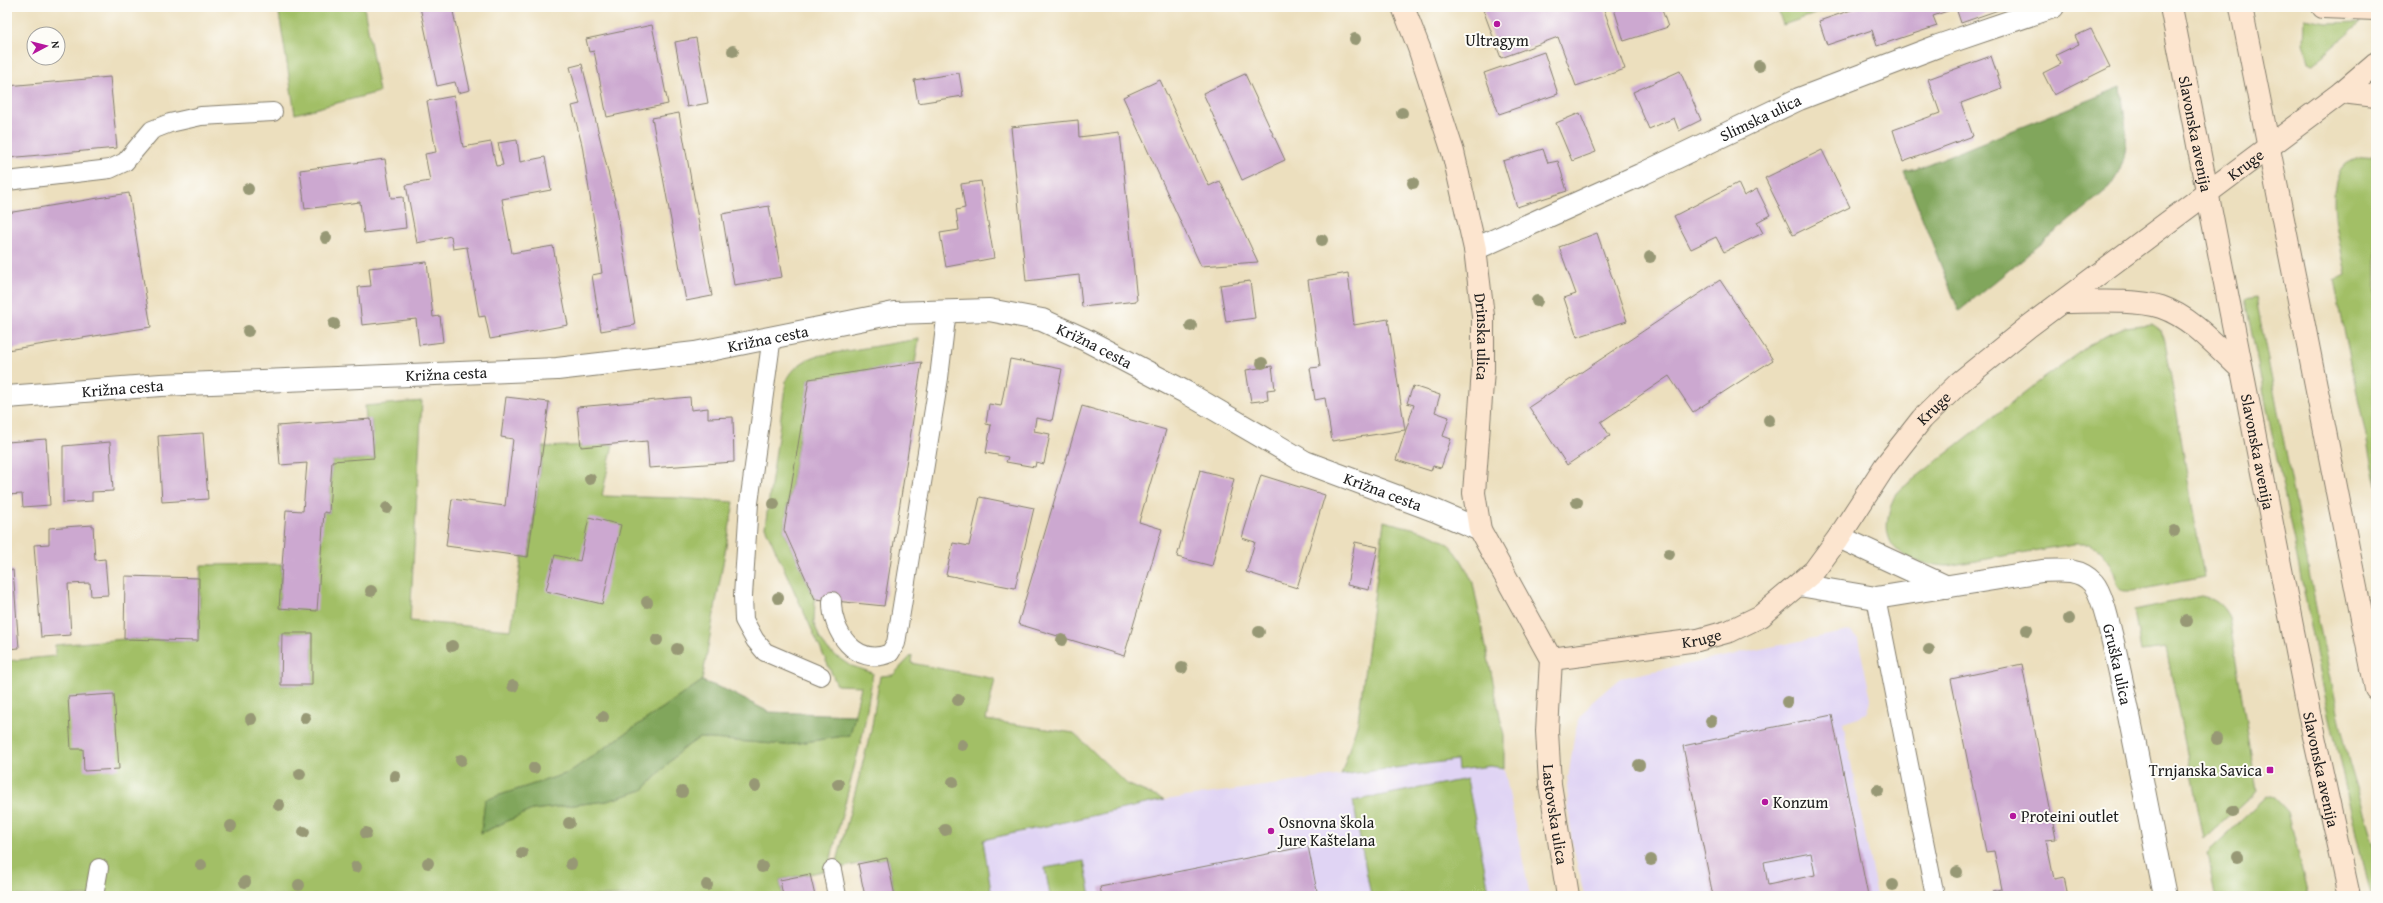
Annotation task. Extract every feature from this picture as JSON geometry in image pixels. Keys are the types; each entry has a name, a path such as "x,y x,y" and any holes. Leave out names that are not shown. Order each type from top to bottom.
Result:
{"street":[{"name":"Drinska ulica","path":"1403,7 1419,48 1453,152 1476,249 1483,316 1483,370 1474,493 1480,530 1551,659"},
{"name":"Slimska ulica","path":"1476,249 1640,175 1798,99 1938,46 2053,7"},
{"name":"Slavonska avenija","path":"2170,7 2208,192 2224,285 2308,710 2349,896"},
{"path":"2240,7 2376,689"},
{"path":"2323,7 2376,9"},
{"name":"Kruge","path":"1551,659 1698,640 1730,631 1761,616 1814,571 1839,537 1885,466 1922,419 1960,382 2268,145 2342,92 2376,63"},
{"path":"2342,92 2376,96"},
{"path":"2062,302 2139,304 2161,307 2192,323 2241,369"},
{"name":"Križna cesta","path":"7,397 161,385 557,369 695,353 772,336 894,313 947,310 989,310 1042,320 1187,393 1305,462 1436,511 1480,530"},
{"path":"1839,537 1947,587"},
{"name":"Gruška ulica","path":"1799,585 1876,598 2042,571 2062,570 2078,572 2094,584 2106,612 2121,679 2164,896"},
{"name":"Lastovska ulica","path":"1551,659 1547,731 1550,784 1568,896"}],"lane":[{"path":"7,181 110,169 125,162 152,130 170,122 201,116 273,112"},
{"path":"832,601 835,625 847,644 860,653 873,656 890,654 896,644 939,378 947,310"},
{"path":"772,336 749,503 743,596 744,620 755,640 765,652 822,676"},
{"path":"1876,598 1935,896"},
{"path":"94,896 99,868"},
{"path":"832,870 837,896"}],"shaded area":[{"path":"1848,631 1853,633 1858,639 1871,698 1867,711 1859,717 1843,722 1877,896 1584,896 1571,836 1567,786 1575,731 1580,718 1592,702 1620,678"},
{"name":"Osnovna škola Jure Kaštelana","path":"1457,759 1459,770 1490,766 1504,768 1530,896 992,896 983,840 1164,800"}],"green space":[{"path":"278,7 364,7 379,92 295,114"},
{"path":"1777,7 1835,7 1783,25"},
{"path":"2305,19 2326,23 2361,22 2313,64 2309,63 2304,43"},
{"path":"2121,87 2126,128 2125,151 2117,175 2109,188 1959,311 1904,172 1916,169"},
{"path":"2376,154 2376,486 2334,280 2346,274 2335,218 2334,203 2335,188 2338,176 2344,166 2359,158"},
{"path":"2256,298 2321,633 2349,762 2376,852 2376,896 2370,896 2325,696 2245,300"},
{"path":"2151,324 2161,331 2165,341 2204,577 2133,591 2125,591 2118,586 2111,564 2101,551 2088,544 2073,544 1947,566 1915,560 1903,555 1894,547 1889,537 1887,525 1896,493 2039,381 2101,337 2125,327"},
{"path":"919,339 915,363 809,380 784,530 815,599 814,623 820,639 829,651 849,665 873,673 863,733 828,870 780,880 783,896 7,896 7,661 55,656 55,645 124,639 198,641 201,565 282,564 279,608 324,512 329,513 332,461 374,458 371,420 366,420 365,406 422,401 410,621 511,630 522,556 529,556 543,447 613,444 602,496 678,498 734,502 702,681 568,773 485,800 481,833 532,810 607,801 643,790 680,751 699,738 786,745 850,735 861,686 837,685 765,527 786,381 798,366 806,360 816,356","holes":["282,633 312,633 312,685 281,685"]},
{"path":"1384,521 1426,532 1441,539 1456,552 1473,583 1504,736 1504,768 1490,766 1458,770 1457,760 1341,775 1358,721"},
{"path":"2201,596 2218,603 2229,617 2257,791 2204,839 2166,648 2141,651 2134,610"},
{"path":"912,655 911,663 995,679 986,720 1074,733 1127,784 1164,800 983,840 992,896 895,896 887,858 835,869 871,731 880,676 893,675"},
{"path":"702,681 724,689 769,712 855,715 850,735 786,745 699,738 680,751 643,790 607,801 532,810 481,833 485,800 568,773"},
{"path":"1467,779 1490,896 1371,896 1353,801"},
{"path":"2267,796 2275,798 2288,812 2309,896 2215,896 2207,853"},
{"path":"1084,861 1091,896 1050,896 1045,868"}],"building":[{"path":"420,7 452,7 470,90 458,93 455,82 437,86"},
{"path":"1482,7 1603,7 1625,69 1576,86 1558,37 1501,58"},
{"path":"1620,7 1661,7 1668,27 1624,41 1614,9"},
{"path":"1860,7 2007,7 1961,23 1956,8 1933,16 1937,26 1877,46 1872,30 1827,45 1819,21"},
{"path":"652,25 668,104 607,117 594,51 589,52 586,39"},
{"path":"2091,29 2110,67 2054,95 2043,73 2061,64 2056,55 2079,44 2075,36"},
{"path":"696,38 708,103 687,107 675,42"},
{"path":"1544,52 1558,94 1499,114 1484,73"},
{"path":"1991,56 2002,88 1961,103 1973,136 1903,162 1893,130 1940,113 1928,79"},
{"path":"582,64 617,209 635,325 601,331 592,275 602,273 582,145 572,106 580,104 570,67"},
{"path":"1680,71 1701,120 1679,131 1674,118 1649,129 1633,92"},
{"path":"959,73 963,96 918,103 914,80"},
{"path":"1245,74 1285,160 1242,180 1203,93"},
{"path":"110,77 117,148 7,158 7,86"},
{"path":"1160,80 1209,186 1220,181 1258,262 1201,266 1123,97"},
{"path":"454,96 463,147 491,142 496,166 503,165 498,143 517,140 520,162 545,157 551,190 502,199 512,253 553,246 568,325 490,339 485,316 479,317 467,247 453,249 451,236 417,243 406,185 430,181 425,154 436,152 427,101"},
{"path":"679,113 712,296 686,301 652,118"},
{"path":"1580,113 1596,152 1572,161 1556,123"},
{"path":"1078,120 1079,137 1120,132 1137,301 1082,307 1079,275 1026,281 1011,127"},
{"path":"1543,149 1548,163 1558,161 1567,191 1517,207 1503,161"},
{"path":"1822,150 1850,207 1793,235 1765,178"},
{"path":"385,159 391,198 403,197 406,228 364,233 360,202 305,209 300,170"},
{"path":"981,181 994,258 946,267 940,233 959,230 956,210 965,208 961,184"},
{"path":"1738,183 1744,196 1757,189 1770,215 1757,222 1763,233 1724,252 1716,237 1691,249 1674,216"},
{"path":"129,193 151,327 7,350 7,213"},
{"path":"769,206 782,277 734,285 722,214"},
{"path":"1597,233 1627,321 1577,337 1564,298 1576,294 1559,247"},
{"path":"427,262 433,317 440,316 443,342 419,345 416,319 362,325 358,287 371,286 369,268"},
{"path":"1348,273 1354,325 1388,319 1405,430 1332,441 1325,398 1315,400 1310,368 1320,367 1308,280"},
{"path":"1720,280 1773,360 1693,412 1669,376 1601,422 1610,436 1567,465 1529,407"},
{"path":"1250,281 1255,318 1226,322 1220,285"},
{"path":"1010,359 1062,369 1052,421 1036,418 1034,431 1050,434 1044,464 1036,462 1035,467 1006,462 1008,457 986,453 991,425 986,424 989,404 1001,406"},
{"path":"922,362 884,606 815,599 784,530 809,379"},
{"path":"1272,366 1275,389 1267,390 1268,400 1251,402 1246,370"},
{"path":"1413,386 1440,395 1435,412 1449,417 1443,436 1451,439 1441,468 1433,466 1431,471 1396,460 1414,405 1407,403"},
{"path":"506,397 549,402 528,557 446,546 452,499 505,506 513,439 501,437"},
{"path":"690,397 691,410 708,408 708,418 733,417 734,462 649,468 647,441 581,447 577,407"},
{"path":"1082,406 1166,430 1139,522 1162,529 1124,656 1018,624"},
{"path":"371,419 374,458 332,461 329,513 324,512 317,611 279,608 286,510 303,511 307,463 280,465 277,426"},
{"path":"203,433 208,499 162,502 158,436"},
{"path":"46,439 50,505 23,507 22,494 7,495 7,442"},
{"path":"110,442 113,491 92,492 92,501 63,503 63,446"},
{"path":"1200,470 1234,479 1212,566 1177,557"},
{"path":"1261,475 1325,495 1297,588 1246,572 1255,542 1242,538"},
{"path":"980,497 1034,508 1015,588 946,575 953,543 969,546"},
{"path":"589,517 621,525 602,604 546,591 555,555 580,561"},
{"path":"93,525 95,560 105,559 108,595 91,596 90,583 68,584 71,635 41,637 34,545 49,544 49,528"},
{"path":"1355,542 1378,547 1369,590 1347,585"},
{"path":"13,570 19,648 7,649 7,571"},
{"path":"125,576 199,578 198,641 124,639"},
{"path":"282,633 312,633 312,685 281,685"},
{"path":"2022,664 2056,839 2046,840 2054,879 2064,877 2068,896 1994,896 1993,891 2002,889 1994,851 1986,852 1951,679"},
{"path":"114,694 119,769 84,771 83,749 71,749 68,697"},
{"path":"1832,715 1868,896 1713,896 1683,746","holes":["1811,853 1815,875 1768,885 1764,862"]},
{"path":"1308,846 1318,896 1102,896 1100,887"},
{"path":"887,858 895,896 865,896 858,864"},
{"path":"810,874 815,896 783,896 780,880"}],"place":[{"name":"Ultragym","path":"1497,24"},
{"name":"Trnjanska Savica","path":"2270,770"},
{"name":"Konzum","path":"1765,802"},
{"name":"Proteini outlet","path":"2013,816"},
{"name":"Osnovna škola Jure Kaštelana","path":"1271,831"}]}
